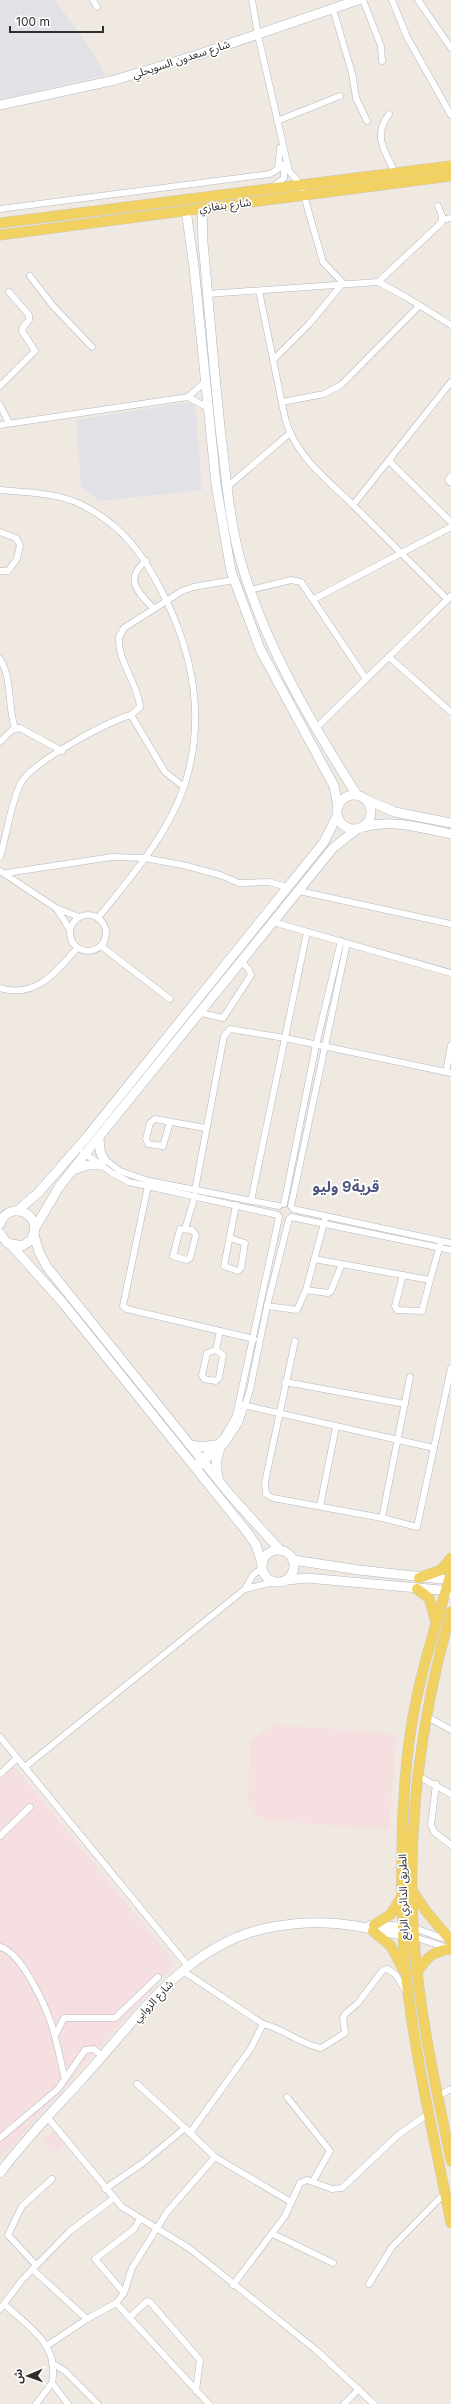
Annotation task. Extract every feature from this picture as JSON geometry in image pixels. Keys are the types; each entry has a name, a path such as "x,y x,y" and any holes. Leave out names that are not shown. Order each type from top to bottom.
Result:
{"main road":[{"name":"شارع بنغازي","path":"0,223 451,166"},
{"name":"شارع بنغازي","path":"0,235 451,176"},
{"path":"419,1578 441,1570 451,1558"},
{"name":"الطريق الدائري الرابع","path":"450,1577 448,1593 436,1622 420,1677 406,1771 402,1857 402,1896 451,2162"},
{"path":"417,1589 429,1598 436,1622"},
{"name":"الطريق الدائري الرابع","path":"451,1612 449,1626 432,1684 418,1776 413,1891 405,1973 428,2114 451,2223"},
{"path":"413,1891 426,1911 451,1941"},
{"path":"402,1896 391,1914 373,1928 390,1946 405,1973"},
{"path":"417,1973 429,1955 437,1951 451,1949"}],"street":[{"path":"93,0 97,7"},
{"path":"252,0 258,35 284,154 291,177 301,185 323,262 343,283"},
{"name":"شارع سعدون السويحلي","path":"0,105 115,80 258,35 358,0"},
{"path":"363,0 381,46 382,61"},
{"path":"392,0 407,37 451,114"},
{"path":"418,0 451,48"},
{"path":"333,9 352,73 356,98 367,121"},
{"path":"277,121 340,96"},
{"path":"389,114 383,123 380,133 384,148 395,173"},
{"path":"0,209 270,174 276,172 279,163 279,130"},
{"path":"267,190 277,185 284,178 284,154"},
{"path":"438,206 442,220"},
{"path":"202,208 202,234 207,294 226,488 232,526 250,590 256,605 280,660 340,770 357,795 395,812 451,823"},
{"path":"186,210 190,235 220,518 234,580 244,611 260,649 334,786 338,811 344,826 360,828 381,824 398,824 451,834"},
{"path":"378,282 442,220 451,218"},
{"path":"190,235 202,234"},
{"path":"30,276 53,306 92,347"},
{"path":"207,294 259,291 343,283 378,282 451,325"},
{"path":"273,360 309,324 343,283"},
{"path":"259,291 289,434 295,445 315,469 352,504 399,553 449,598 317,727"},
{"path":"0,386 35,351 22,331 23,327 29,320 29,314 9,292"},
{"path":"282,402 324,394 342,385 419,306"},
{"path":"0,426 188,396 205,382"},
{"path":"352,504 389,461 451,382"},
{"path":"188,396 208,408"},
{"path":"0,404 9,424"},
{"path":"226,488 289,434"},
{"path":"389,461 451,522"},
{"path":"451,476 448,479 451,483"},
{"path":"0,490 65,498 79,503 114,526 137,548 146,561 166,600 183,640 195,691 194,745 184,787 165,827 145,858 98,918"},
{"path":"314,599 451,527"},
{"path":"0,532 16,538 20,545 12,568 8,571 0,571"},
{"path":"146,561 136,570 134,580 143,598 152,608"},
{"path":"0,857 21,783 30,772 102,726 117,718 131,715 140,707 139,699 123,658 119,637 124,628 152,608 193,587 234,580"},
{"path":"250,590 296,580 304,585 366,679"},
{"path":"244,611 256,605"},
{"path":"389,657 451,712"},
{"path":"0,659 7,672 10,712 15,728"},
{"path":"131,715 165,772 184,787"},
{"path":"0,742 15,728 24,729 62,751"},
{"path":"0,1224 4,1214 17,1211 38,1193 87,1137 324,842 338,811 347,796 357,795"},
{"path":"4,1240 22,1246 27,1244 59,1187 85,1154 100,1138 333,848 360,828 372,814 367,800"},
{"path":"3,872 112,857 145,858 187,866 239,883 270,882 287,887"},
{"path":"3,872 56,908 79,917 88,915 98,918 104,924 106,935 101,946 90,951 77,948 70,938 70,931 64,919 56,908"},
{"path":"299,891 451,924"},
{"path":"70,931 79,917"},
{"path":"273,922 451,973"},
{"path":"251,1201 307,932"},
{"path":"218,1479 216,1462 218,1447 230,1428 238,1404 316,1045 344,942"},
{"path":"195,1468 233,1433 245,1406 267,1306 290,1218 344,942"},
{"path":"101,946 170,999"},
{"path":"0,988 22,991 39,986 77,948"},
{"path":"223,1018 251,975 250,970 242,962"},
{"path":"186,1012 198,1017 223,1018"},
{"path":"223,1018 230,1029"},
{"path":"185,1229 195,1193 205,1128 224,1036 230,1029 236,1028 448,1072 451,1045"},
{"path":"170,1122 163,1146 148,1144 146,1139 152,1120 170,1122 205,1128"},
{"path":"87,1137 102,1163"},
{"path":"100,1138 102,1163"},
{"path":"77,1148 102,1163 122,1178 195,1193 282,1205 324,1220 440,1245 451,1250"},
{"path":"73,1170 88,1165 102,1163"},
{"path":"148,1184 123,1306 127,1310 260,1340"},
{"path":"195,1193 279,1216 285,1220 290,1218 324,1220"},
{"path":"230,1238 245,1244 241,1268 238,1271 224,1266 236,1205"},
{"path":"17,1211 27,1214 35,1231 39,1252 48,1267 252,1521 280,1550 288,1553 293,1560 294,1571 287,1580"},
{"path":"267,1306 297,1310 306,1290 324,1220"},
{"path":"185,1229 192,1230 196,1235 190,1258 187,1260 175,1258 172,1252 178,1230 185,1229"},
{"path":"4,1240 64,1303 247,1532 256,1545 266,1577 274,1582"},
{"path":"440,1245 451,1243"},
{"path":"403,1275 395,1306 397,1310 422,1311 440,1245"},
{"path":"314,1258 430,1280"},
{"path":"306,1290 328,1293 331,1292 342,1264"},
{"path":"216,1350 220,1331"},
{"path":"295,1340 265,1482 266,1494 274,1498 382,1518 418,1527 434,1448 448,1401 451,1368"},
{"path":"216,1350 223,1355 219,1378 216,1381 204,1379 202,1375 207,1352 216,1350"},
{"path":"382,1518 406,1404 410,1377"},
{"path":"285,1382 406,1404"},
{"path":"238,1404 279,1415 399,1439 434,1448"},
{"path":"320,1506 336,1427"},
{"path":"190,1445 218,1447"},
{"path":"25,1767 245,1589 253,1575 262,1566 270,1552 280,1550"},
{"path":"293,1560 419,1578 450,1577"},
{"path":"245,1589 287,1580 325,1579 448,1593"},
{"path":"426,1716 451,1730"},
{"path":"0,1737 185,1968 263,2024 284,2030 305,2043 321,2048 345,2033 343,2018 345,2014 358,2003 384,1970 388,1969 396,1975 408,1995"},
{"path":"0,1774 17,1758"},
{"path":"418,1776 436,1784 451,1794"},
{"path":"436,1784 431,1825 434,1832 451,1845"},
{"path":"0,1836 30,1807"},
{"name":"شارع الزوابي","path":"0,2173 158,1993 185,1968 224,1942 263,1929 306,1923 358,1926 409,1932"},
{"path":"409,1932 451,1941"},
{"path":"409,1932 451,1949"},
{"path":"0,1946 16,1956 36,1991 55,2036 65,2079"},
{"path":"55,2036 64,2018 115,2018 158,1976"},
{"path":"190,2133 251,2048 263,2024"},
{"path":"0,2138 58,2089 85,2050 94,2049 103,2057"},
{"path":"138,2084 216,2158 291,2202"},
{"path":"438,2096 451,2089"},
{"path":"287,2098 330,2151 313,2181"},
{"path":"233,2285 273,2234 285,2216 300,2183 307,2180 332,2189 342,2188 398,2135 428,2114"},
{"path":"48,2118 122,2208 157,2227 189,2248 233,2285 316,2350 374,2404"},
{"path":"105,2189 144,2162 185,2128"},
{"path":"48,2345 87,2319 116,2303 124,2293 132,2268 166,2212 216,2158"},
{"path":"52,2179 22,2206 8,2235 34,2267 87,2319"},
{"path":"370,2284 392,2247 408,2228 445,2193"},
{"path":"0,2309 5,2305 34,2267 70,2231 114,2198"},
{"path":"124,2293 95,2259 134,2229 140,2219"},
{"path":"273,2234 333,2263"},
{"path":"130,2317 147,2301 150,2302 200,2360 196,2391"},
{"path":"116,2303 209,2404"},
{"path":"5,2305 48,2345 52,2363 52,2383 36,2404"},
{"path":"52,2363 65,2370 98,2404"},
{"path":"52,2383 68,2404"},
{"path":"344,2404 359,2389"}],"shaded area":[{"path":"0,0 55,0 89,47 105,75 0,100"},
{"path":"191,402 196,411 202,490 100,501 81,487 76,420"},
{"path":"272,1724 396,1734 389,1830 266,1820 257,1815 248,1803 250,1741"},
{"path":"14,1766 175,1963 0,2159 0,1780"},
{"path":"55,2129 67,2142 54,2155 42,2141"}],"district":[{"name":"قرية9 وليو","path":"346,1186"}]}
